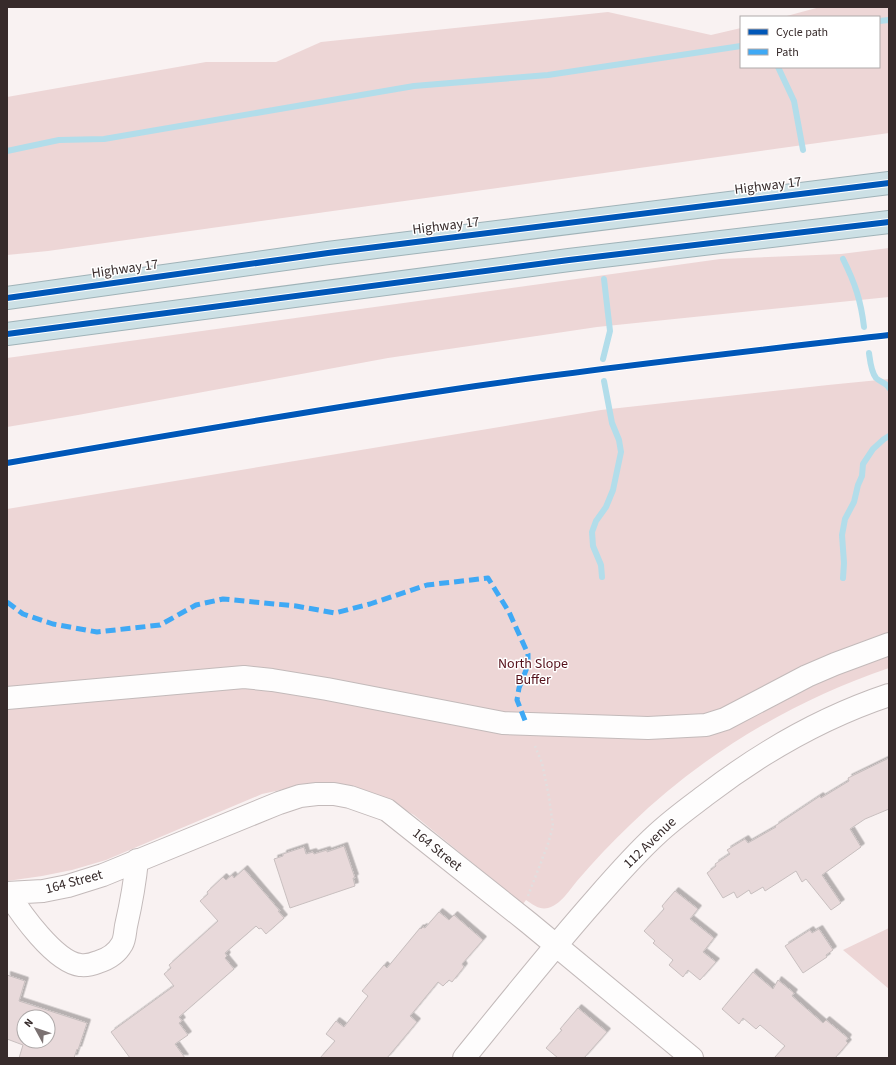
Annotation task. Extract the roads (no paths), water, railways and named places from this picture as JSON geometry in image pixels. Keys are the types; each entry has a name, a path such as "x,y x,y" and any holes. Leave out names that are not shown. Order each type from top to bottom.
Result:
{"highway":[{"name":"Highway 17","path":"7,298 328,253 889,183"},
{"path":"7,334 569,260 889,222"}],"street":[{"path":"7,698 244,677 327,689 503,723 648,728 706,725 725,719 807,676 889,644"},
{"name":"112 Avenue","path":"464,1058 556,946 624,868 657,834 683,812 732,775 776,748 824,720 889,695"},
{"name":"164 Street","path":"138,860 133,893 122,943 115,953 106,960 95,964 80,965 59,955 30,925 18,910 8,893 43,891 68,886 103,875 138,860 279,802 300,796 334,794 350,797 387,810 692,1058"}],"waterway":[{"path":"880,21 889,20"},
{"path":"7,151 59,140 104,139 414,86 548,75 740,46"},
{"path":"778,68 794,101 803,150"},
{"path":"843,259 857,292 864,327"},
{"path":"603,359 610,331 604,279"},
{"path":"869,353 874,375 889,388"},
{"path":"602,577 601,565 593,546 592,532 596,521 606,507 613,490 621,452 619,440 612,423 604,381"},
{"path":"843,578 844,563 842,535 845,519 854,502 862,476 863,464 873,449 889,436"}],"park label":[{"name":"North Slope Buffer","path":"533,672"}]}
